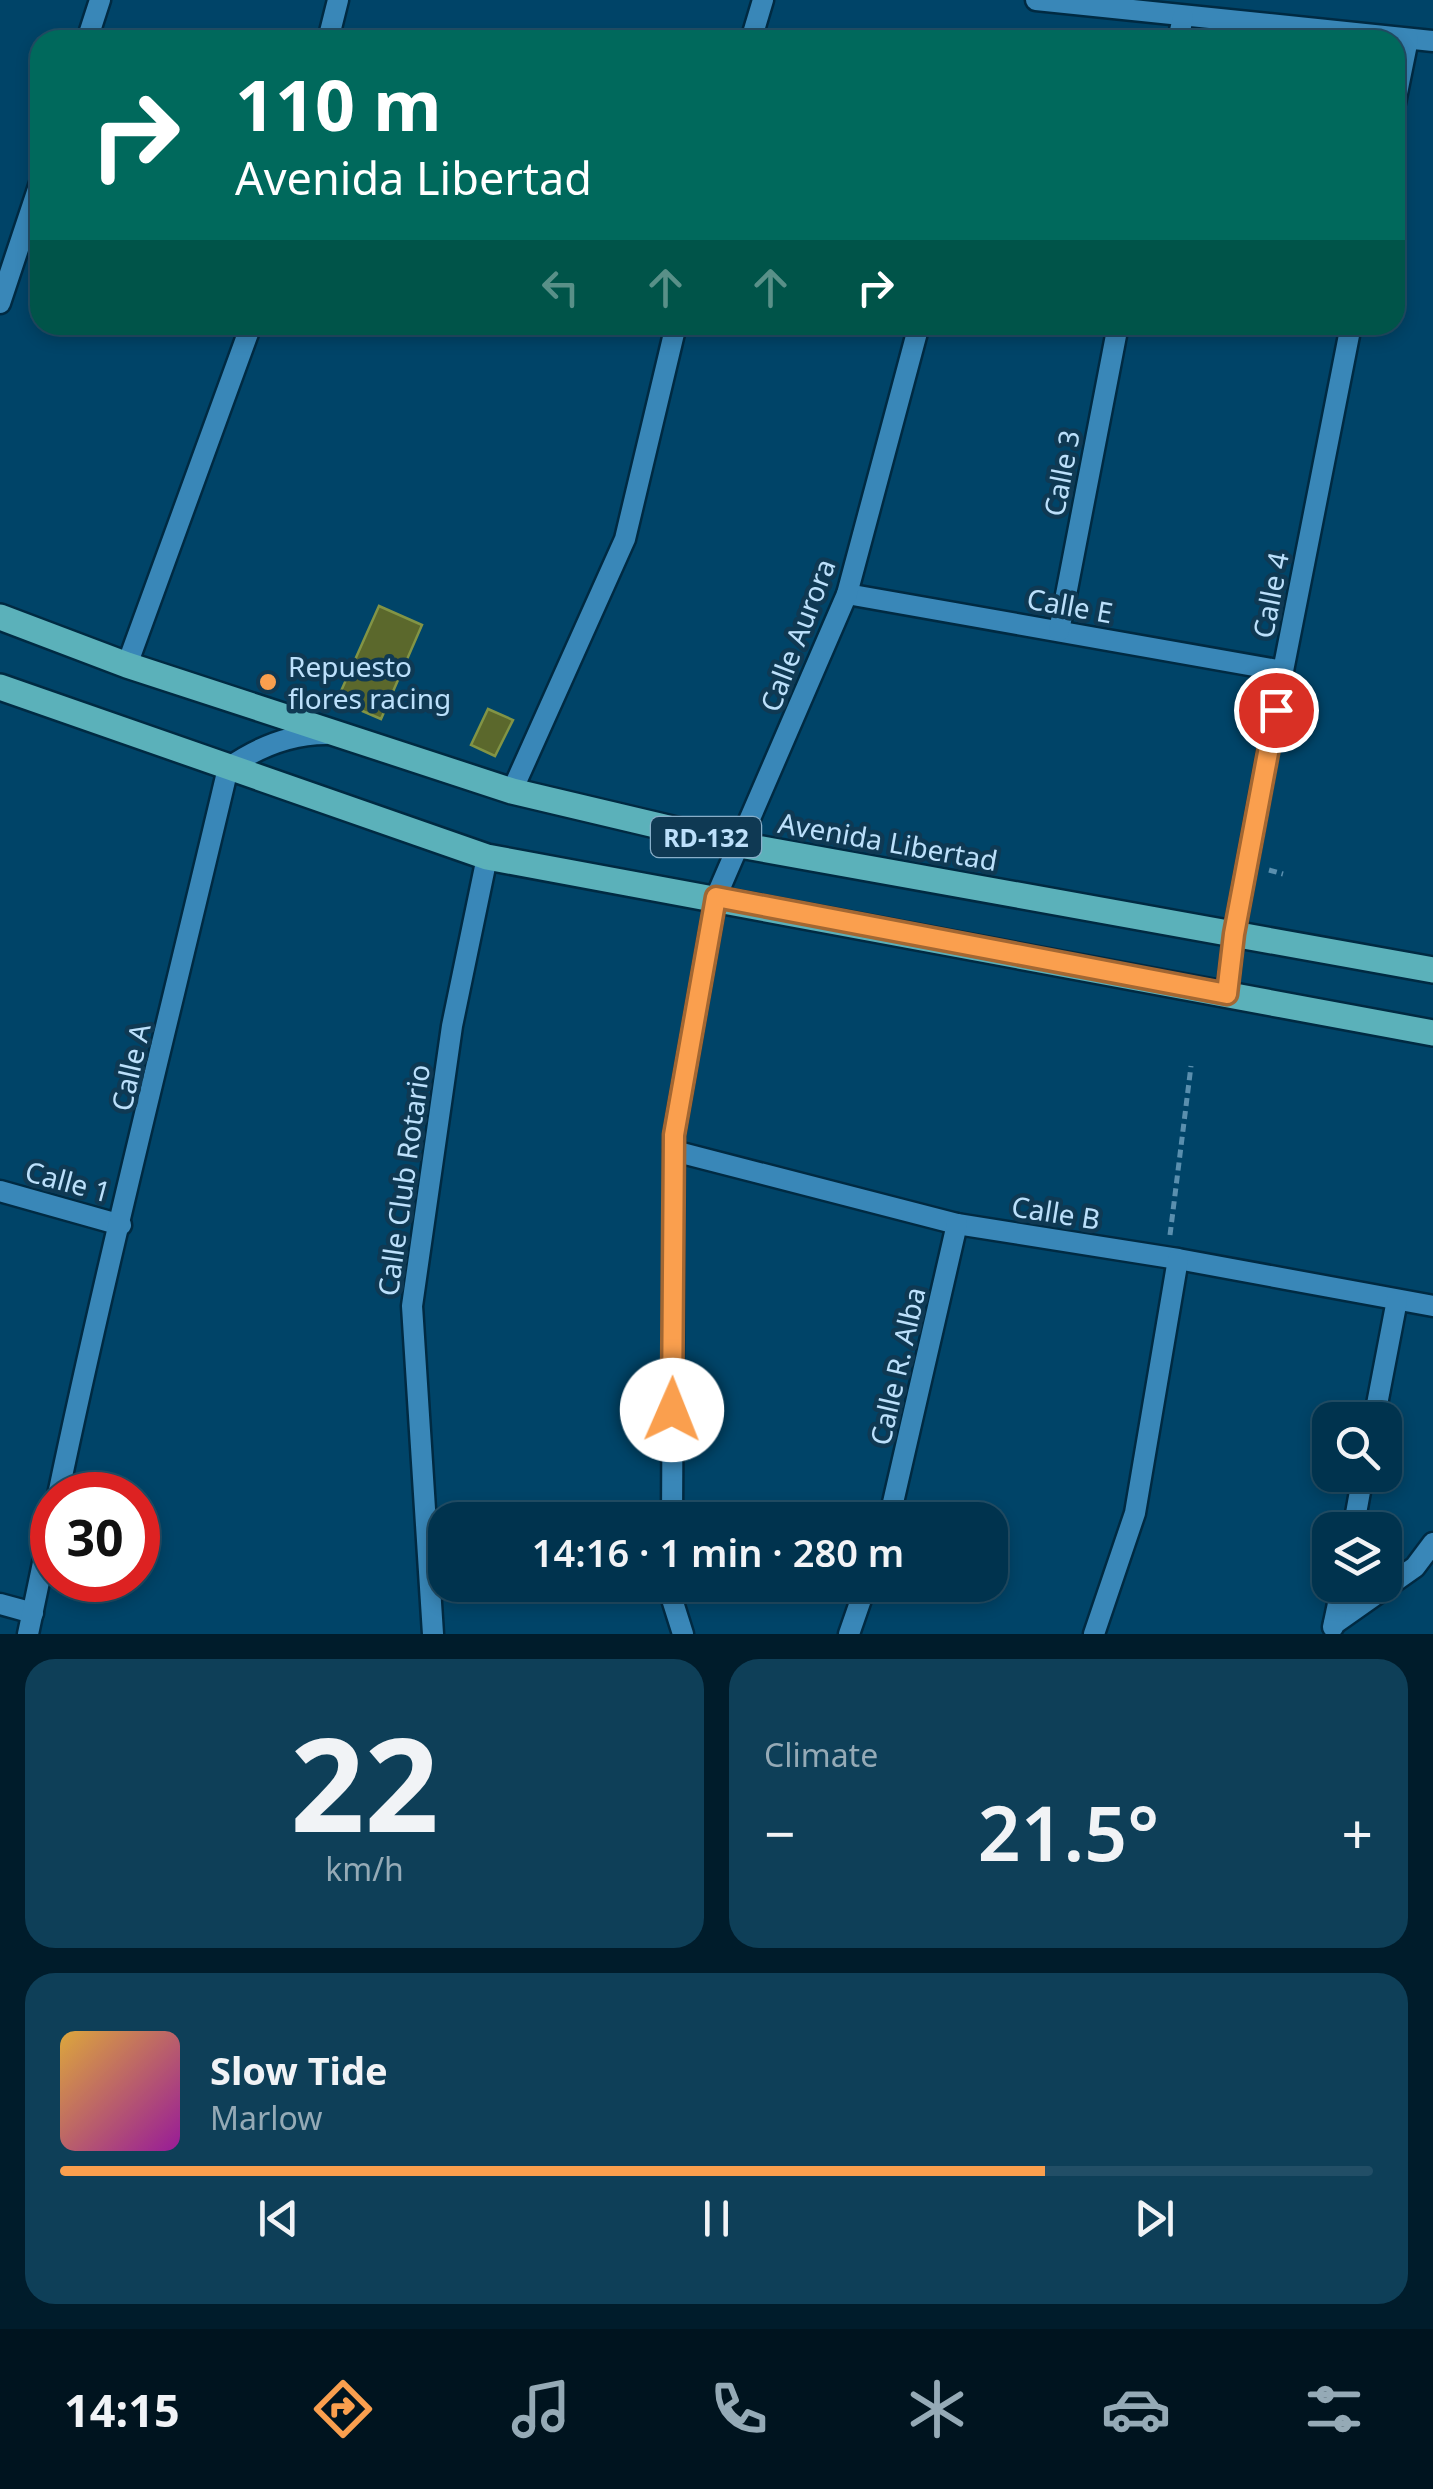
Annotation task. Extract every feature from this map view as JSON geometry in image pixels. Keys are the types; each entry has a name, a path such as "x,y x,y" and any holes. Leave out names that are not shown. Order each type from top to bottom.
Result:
{"main road":[{"name":"Avenida Libertad","path":"0,617 128,665 512,792 740,845 1433,970"},
{"name":"RD-132","path":"0,687 488,857 1433,1033"}],"street":[{"path":"90,30 100,0"},
{"path":"330,30 338,0"},
{"path":"755,30 763,0"},
{"path":"1036,0 1322,30"},
{"path":"1180,30 1183,17"},
{"path":"1405,38 1433,41"},
{"path":"1405,53 1408,38"},
{"path":"0,303 30,212"},
{"path":"128,665 247,335"},
{"path":"512,792 625,540 674,335"},
{"name":"Calle Aurora","path":"672,1502 674,1151 716,897 847,594 916,335"},
{"name":"Calle 3","path":"1059,631 1116,335"},
{"name":"Calle 4","path":"1227,994 1234,934 1282,671 1349,335"},
{"name":"Calle E","path":"847,594 1282,671"},
{"path":"228,768 280,740 339,734"},
{"name":"Calle A","path":"63,1472 97,1307 121,1225 228,768"},
{"name":"Calle Club Rotario","path":"433,1634 412,1306 452,1026 488,857"},
{"name":"Calle B","path":"674,1151 957,1224 1173,1258 1433,1306"},
{"name":"Calle 1","path":"0,1191 121,1225"},
{"name":"Calle R. Alba","path":"893,1502 957,1224"},
{"path":"1094,1634 1135,1513 1173,1258"},
{"path":"1377,1402 1397,1300"},
{"path":"1333,1629 1415,1567 1433,1543"},
{"path":"673,1602 683,1634"},
{"path":"850,1634 860,1602"},
{"path":"1333,1629 1339,1602"},
{"path":"0,1604 31,1624"}],"path":[{"path":"1173,1258 1191,1066"}],"building":[{"path":"379,606 422,625 381,719 337,700"},
{"path":"488,709 513,720 495,756 471,745"}],"place":[{"name":"Repuesto flores racing","path":"268,682"}],"route":[{"path":"672,1410 674,1135 716,897 1227,994 1234,934 1276,710"}]}
